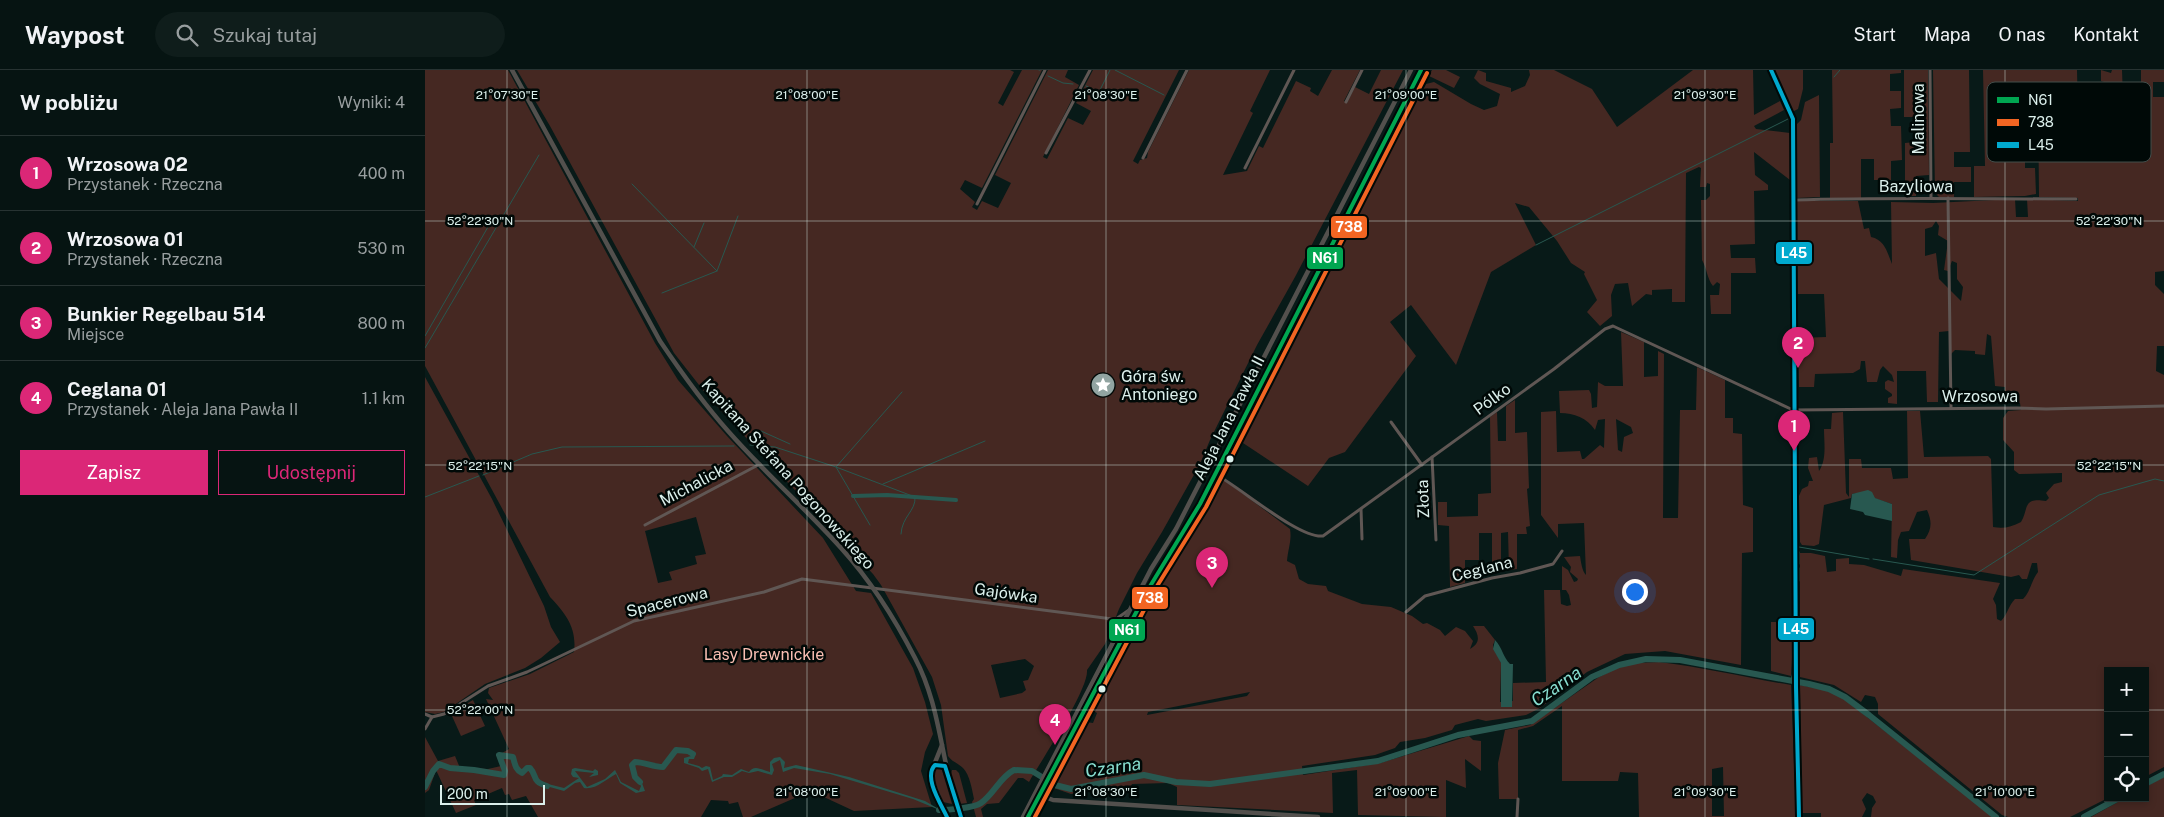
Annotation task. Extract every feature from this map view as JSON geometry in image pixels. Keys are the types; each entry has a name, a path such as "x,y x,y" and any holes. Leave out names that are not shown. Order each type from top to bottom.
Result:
{"main road":[{"name":"Kapitana Stefana Pogonowskiego","path":"512,70 659,341 712,413 842,549 873,588 909,646 928,684 935,706 945,766 960,815"},
{"name":"Aleja Jana Pawła II","path":"1049,772 1151,569 1181,520 1411,70"},
{"name":"Aleja Jana Pawła II","path":"1049,772 1087,711 1149,588 1200,504 1421,70"},
{"path":"942,744 932,767 930,777 947,816"},
{"path":"932,767 938,764 945,766"},
{"path":"1023,817 1049,772"},
{"path":"1028,817 1043,783"},
{"path":"1039,795 1053,800 1318,817"}],"street":[{"path":"977,204 1045,70"},
{"path":"1046,153 1090,70"},
{"path":"1143,158 1187,70"},
{"path":"1245,168 1294,70"},
{"path":"1346,102 1362,70"},
{"path":"1771,70 1793,119 1797,410 1796,688 1799,817"},
{"name":"Malinowa","path":"1930,70 1931,198"},
{"name":"Bazyliowa","path":"1794,200 1931,198 2076,199"},
{"path":"1948,198 1951,408"},
{"name":"Pólko","path":"1215,474 1231,482 1279,518 1318,536 1323,536 1432,458 1605,329 1613,326 1786,407 1797,410"},
{"name":"Wrzosowa","path":"1797,410 2047,409 2164,406"},
{"path":"1391,422 1422,465"},
{"name":"Złota","path":"1432,458 1437,540"},
{"name":"Michalicka","path":"645,525 760,464"},
{"path":"1361,509 1362,539"},
{"name":"Ceglana","path":"1406,612 1425,596 1553,564 1562,551"},
{"name":"Spacerowa","path":"432,717 444,714 488,686 527,672 643,618 764,592 802,579 873,588"},
{"name":"Gajówka","path":"873,588 1125,622"},
{"path":"1116,620 1132,607"},
{"path":"1111,619 1118,626 1118,634"},
{"path":"1125,622 1127,632"},
{"path":"425,714 432,717 425,729"},
{"path":"1517,817 1518,800"}],"green space":[{"name":"Lasy Drewnickie","path":"425,70 508,70 655,343 678,380 727,436 823,538 856,591 871,593 913,668 925,702 933,734 925,752 921,771 932,807 854,811 811,791 751,817 743,817 738,802 729,804 728,801 711,800 701,817 538,817 526,796 512,800 509,794 505,795 502,788 474,800 476,805 456,813 436,770 429,790 425,793 425,737 438,761 455,756 460,768 488,769 501,766 497,756 509,749 486,699 493,700 488,693 489,688 530,674 574,652 574,636 569,622 550,597 425,366","holes":["696,517 706,554 695,556 697,564 669,572 672,580 658,583 645,531"]},
{"path":"517,70 1010,70 1014,72 998,103 1003,106 1022,70 1042,70 982,188 965,180 960,189 975,202 972,207 977,210 982,201 998,208 1011,183 995,175 1048,70 1068,70 1065,77 1079,85 1043,157 1047,159 1068,118 1083,125 1091,111 1076,103 1093,70 1179,70 1133,161 1138,164 1140,160 1147,158 1148,152 1189,70 1270,70 1250,111 1253,113 1223,175 1247,171 1259,146 1263,148 1296,81 1311,88 1310,91 1318,96 1332,70 1360,70 1344,101 1347,103 1355,87 1369,94 1381,70 1403,70 1295,277 1257,345 1200,464 1137,573 1119,609 1105,644 1087,670 1086,679 1073,708 1029,782 1023,778 1018,778 999,803 987,804 981,809 983,817 976,817 972,802 974,799 965,771 948,756 941,705 932,677 881,585 873,574 710,399 674,353 550,126","holes":["1025,659 1034,666 1028,680 1023,681 1026,690 1022,693 1000,698 991,665"]},
{"path":"1432,70 1446,70 1460,77 1454,88 1429,76"},
{"path":"1478,70 1486,73 1486,81 1511,88 1511,92 1525,86 1530,75 1529,70 1554,70 1592,89 1617,127 1693,70 1753,70 1754,115 1780,101 1784,110 1754,126 1756,129 1790,133 1790,180 1754,152 1755,175 1768,185 1768,190 1754,191 1755,244 1730,245 1731,258 1755,258 1756,273 1731,273 1731,314 1711,314 1710,295 1719,295 1720,284 1717,282 1713,286 1702,260 1701,200 1706,200 1710,196 1710,184 1707,183 1706,187 1700,187 1701,168 1699,167 1686,173 1685,302 1672,302 1672,289 1652,290 1652,295 1646,294 1632,306 1628,283 1615,284 1611,295 1612,316 1600,326 1587,312 1597,300 1584,274 1585,272 1571,263 1557,241 1529,207 1515,203 1536,245 1491,272 1456,365 1411,305 1390,322 1416,356 1345,452 1329,458 1308,486 1240,441 1356,207 1413,98 1422,92 1426,84 1434,82 1484,110 1497,106 1500,94 1480,84 1474,78"},
{"path":"1774,70 1803,70 1803,89 1798,109 1792,112"},
{"path":"1832,70 1901,70 1901,73 1890,74 1890,91 1901,91 1901,108 1890,109 1891,126 1901,126 1902,160 1891,161 1891,180 1874,180 1874,159 1861,159 1861,198 1830,198 1830,143 1833,143"},
{"path":"1904,70 1928,70 1929,175 1916,176 1916,196 1905,194 1905,143 1915,142 1915,117 1904,117"},
{"path":"1933,70 1969,70 1970,152 1954,152 1954,167 1971,167 1971,182 1954,182 1954,197 1939,197 1935,193"},
{"path":"1983,70 2077,70 2077,82 1987,82 1987,162 2025,162 2025,168 2035,168 2036,194 1974,197 1974,166 1985,166"},
{"path":"2101,70 2111,73 2112,70 2122,70 2122,82 2101,81"},
{"path":"2141,70 2164,70 2164,82 2153,82 2153,97 2164,97 2164,271 2155,272 2155,285 2164,294 2164,346 2157,346 2156,371 2164,375 2164,767 2149,775 2149,667 2104,667 2104,800 2070,817 2008,817 2002,815 1878,714 1878,704 1875,697 1865,695 1861,702 1834,685 1800,677 1800,553 1825,556 1827,572 1836,571 1836,559 1849,558 1849,564 1864,565 1901,576 1903,569 2000,583 1993,599 1996,605 1997,619 2001,621 2015,599 2023,599 2026,596 2038,572 2037,563 2032,563 2027,579 2022,579 2019,575 2011,577 1911,560 1909,539 1925,539 1929,532 1930,518 1927,510 1917,512 1909,531 1901,532 1898,540 1897,558 1891,557 1892,504 1858,493 1852,494 1851,498 1824,505 1819,544 1814,546 1802,545 1800,542 1799,496 1802,489 1808,486 1809,481 1813,481 1808,468 1809,458 1817,457 1819,471 1822,466 1825,451 1824,429 1831,429 1832,413 1843,412 1846,493 1849,497 1849,459 1861,459 1862,468 1891,468 1893,479 1908,478 1907,411 1920,411 1924,457 1988,456 1991,459 1993,527 2007,527 2021,522 2027,505 2033,501 2046,501 2049,498 2046,493 2054,484 2062,482 2062,473 2019,474 2014,470 2014,452 2003,440 2003,418 2008,411 2021,410 2020,403 2005,403 2005,387 1995,386 1991,336 1987,334 1985,355 1975,354 1975,351 1955,350 1951,354 1949,331 1939,332 1938,402 1927,402 1926,371 1897,371 1897,404 1888,403 1888,398 1892,394 1885,389 1885,382 1888,380 1894,382 1892,375 1883,366 1877,382 1867,382 1865,361 1861,361 1860,369 1853,373 1815,374 1814,387 1799,387 1798,338 1826,337 1824,294 1797,294 1796,201 1858,201 1864,229 1869,228 1871,237 1882,244 1892,264 1891,202 1933,203 2015,199 2016,217 2028,217 2027,199 2078,201 2078,198 2039,197 2039,162 2151,162 2151,82 2141,82","holes":["1936,221 1939,226 1938,235 1948,241 1944,270 1948,271 1952,261 1957,263 1957,279 1963,287 1961,301 1939,279 1936,253 1925,256 1925,229 1932,227"]},
{"path":"1819,95 1820,197 1796,198 1796,125 1801,120 1805,102"},
{"path":"1621,332 1644,342 1644,377 1658,376 1658,351 1664,354 1663,518 1678,518 1680,410 1696,410 1697,367 1725,380 1725,418 1733,418 1733,433 1742,434 1743,505 1753,508 1753,552 1742,553 1741,665 1665,651 1625,654 1587,672 1540,708 1526,715 1486,721 1478,719 1455,725 1452,730 1425,738 1400,742 1395,748 1375,755 1302,766 1303,775 1380,763 1469,736 1473,740 1481,741 1481,771 1465,759 1466,788 1446,780 1446,817 1358,815 1357,770 1332,773 1333,813 1177,805 1177,787 1168,783 1132,784 1131,786 1071,794 1051,787 1086,722 1093,723 1097,713 1092,710 1159,581 1200,515 1216,480 1221,479 1231,485 1290,529 1287,561 1295,565 1299,579 1308,584 1326,586 1328,591 1362,604 1391,607 1412,616 1423,624 1427,623 1440,630 1445,636 1456,627 1465,631 1473,641 1470,649 1474,647 1478,639 1473,626 1484,626 1495,640 1493,645 1501,663 1500,702 1513,701 1513,683 1546,682 1544,590 1560,590 1561,604 1571,605 1566,590 1562,590 1562,566 1568,570 1574,582 1578,579 1570,572 1571,567 1564,557 1580,556 1586,575 1584,523 1558,524 1558,538 1541,515 1541,412 1556,411 1557,452 1580,451 1582,459 1584,459 1600,445 1604,448 1605,419 1598,420 1595,430 1580,417 1560,413 1559,391 1589,390 1592,408 1597,407 1598,382 1605,386 1623,386","holes":["1616,419 1631,427 1633,433 1624,437 1622,452 1618,450","1250,692 1247,696 1147,715 1148,712"]},
{"path":"425,377 492,499 544,606 551,627 560,642 541,658 525,668 485,684 444,712 435,714 425,712"},
{"path":"1515,400 1515,433 1527,432 1529,488 1527,489 1530,526 1526,527 1527,534 1517,534 1517,569 1509,570 1508,532 1501,533 1501,572 1492,573 1492,533 1479,533 1479,560 1465,560 1465,583 1450,587 1449,526 1438,525 1438,502 1447,502 1447,517 1478,516 1478,494 1491,493 1490,417 1497,412 1498,441 1506,441 1506,406"},
{"path":"1771,622 1794,622 1791,676 1771,671"},
{"path":"1659,662 1675,664 1791,685 1796,817 1639,817 1638,773 1620,772 1618,781 1562,781 1562,706 1533,726 1518,730 1518,799 1499,799 1498,763 1505,730 1530,725 1599,677 1617,668 1637,663","holes":["1723,767 1724,816 1712,816 1712,769"]},
{"path":"1800,685 1825,690 1843,698 1993,817 1871,817 1872,808 1876,802 1873,796 1867,793 1862,800 1866,809 1862,817 1821,817 1821,813 1802,813"},
{"path":"473,700 485,726 461,736 452,716 461,707"},
{"path":"938,767 942,770 952,804 943,802 932,774 934,769"},
{"path":"952,770 956,770 959,773 967,803 959,804 952,783"},
{"path":"2164,777 2164,817 2091,817 2118,802 2149,802 2149,785"}],"shaded area":[{"path":"1868,490 1872,492 1875,498 1892,504 1892,521 1865,515 1863,512 1850,509 1852,494"},
{"path":"1495,640 1510,664 1513,664 1512,707 1501,707 1501,663 1493,649"},
{"path":"689,749 695,756 694,759 689,759 688,763 702,768 710,767 713,780 723,774 732,775 741,769 749,772 756,768 770,772 770,762 774,758 780,757 785,762 784,768 796,765 849,777 925,801 942,811 913,799 830,774 794,768 783,772 780,760 772,764 774,770 772,775 758,771 749,773 742,771 732,777 724,777 712,782 708,769 702,771 699,768 684,763 684,758 691,756 687,752"},
{"path":"572,769 593,771 595,769 598,771 598,775 589,777 594,773 575,771 587,787 605,779 615,770 621,782 639,791 641,786 635,776 642,783 645,791 636,793 620,783 616,774 597,786 588,788 584,788 580,782 575,783 564,791 539,784 540,782 564,788 579,778 573,777 571,774"}],"waterway":[{"path":"1086,86 1099,92 1110,70"},
{"path":"1115,70 1164,95"},
{"path":"1834,77 1840,70"},
{"path":"1048,76 1063,83 1073,84"},
{"path":"1536,245 1788,119"},
{"path":"425,348 539,155"},
{"path":"632,184 717,271"},
{"path":"662,293 717,271 738,216"},
{"path":"425,336 492,220"},
{"path":"694,247 704,223"},
{"path":"901,534 904,523 915,502 915,497 836,467 902,392"},
{"path":"761,431 790,444"},
{"path":"883,484 985,441"},
{"path":"750,445 775,447 836,467 870,525"},
{"path":"483,475 532,454 562,447 734,446"},
{"path":"425,497 479,476"},
{"path":"1873,559 1974,575 2099,495 2155,479 2164,481"},
{"path":"853,496 887,495 956,500"},
{"path":"1799,547 1869,559"},
{"path":"1799,552 1799,564"},
{"path":"1799,568 1799,581"},
{"path":"1791,680 1793,672 1793,581"},
{"name":"Czarna","path":"939,810 978,805 1014,770 1032,771 1055,785 1071,789 1144,775 1176,782 1210,784 1378,761 1458,735 1532,721 1592,677 1619,665 1646,659 1680,660 1829,689 1845,697 1869,715 1996,817"},
{"name":"Czarna","path":"640,782 635,777 632,765 635,762 663,767 676,750 688,751 693,754"},
{"name":"Czarna","path":"425,787 439,764 450,768 504,775 505,771 499,755 513,757 518,770 522,773 527,768 530,768 537,780 547,786"},
{"name":"Czarna","path":"2149,782 2164,774"},
{"name":"Czarna","path":"2084,817 2112,802"}],"transit line":[{"name":"N61","path":"1028,817 1149,588 1200,504 1421,70"},
{"name":"L45","path":"1771,70 1793,119 1796,687 1799,817"},
{"name":"738","path":"1035,817 1154,591 1206,507 1427,73"},
{"name":"L45","path":"947,817 932,783 931,776 935,765 945,766 961,817"}],"place":[{"name":"Wrzosowa 01","path":"1798,368"},
{"name":"Góra św. Antoniego","path":"1103,385"},
{"name":"Wrzosowa 02","path":"1794,451"},
{"name":"Bunkier Regelbau 514","path":"1212,588"},
{"name":"Ceglana 01","path":"1055,745"}]}
